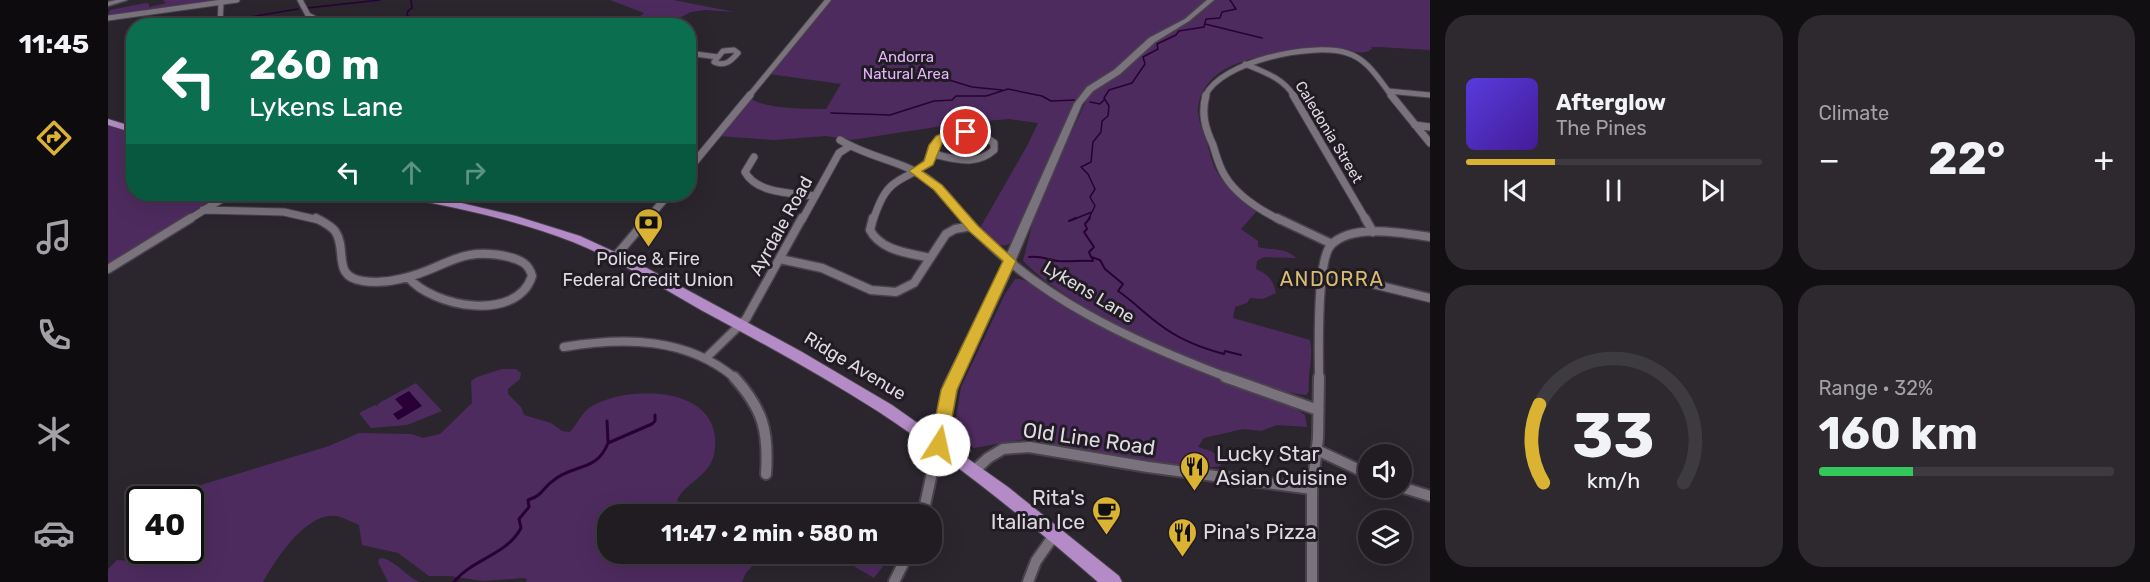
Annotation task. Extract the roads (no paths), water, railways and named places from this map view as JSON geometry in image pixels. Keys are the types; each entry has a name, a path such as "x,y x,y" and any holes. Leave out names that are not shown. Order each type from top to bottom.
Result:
{"main road":[{"path":"108,122 126,128"},
{"name":"Ridge Avenue","path":"436,201 534,226 584,243 837,378 939,445 1055,534 1112,582"}],"street":[{"path":"109,5 124,0"},
{"path":"108,18 237,0"},
{"path":"300,0 308,15 313,18"},
{"path":"696,160 828,0"},
{"path":"925,504 949,390 1010,261 1082,99 1090,89 1117,72 1152,40 1187,20 1211,0"},
{"path":"220,18 221,2"},
{"path":"1332,244 1283,222 1257,207 1232,185 1220,168 1204,121 1203,102 1216,81 1245,64 1296,52 1326,50 1346,52 1363,60 1430,143"},
{"path":"696,54 718,57"},
{"name":"Caledonia Street","path":"1245,64 1274,76 1288,87 1373,232"},
{"path":"1388,91 1430,95"},
{"path":"1415,125 1430,127"},
{"path":"930,258 882,243 871,233 872,224 888,188 929,163 932,154 937,141 954,133 979,135 990,139 994,146 990,155 977,160 963,160 932,154"},
{"name":"Lykens Lane","path":"840,140 914,171 938,187 972,226 1010,261 1065,299 1135,338 1226,378 1318,410"},
{"name":"Ayrdale Road","path":"706,358 741,325 839,153 850,146"},
{"path":"754,157 745,172 752,182 767,188 815,196"},
{"path":"108,269 218,201"},
{"path":"614,258 663,201"},
{"path":"206,208 231,212 268,210 319,219 334,228 338,234 340,261 345,272 365,282 408,277 455,256 480,251 492,252 521,261 528,266 532,276 528,286 517,296 501,303 480,307 464,305 422,291 408,277"},
{"path":"780,259 822,268 871,290 889,292 911,286 945,234 972,226"},
{"path":"1312,582 1312,489 1317,450 1320,305 1326,253 1332,244 1350,235 1399,232 1430,237"},
{"path":"1324,272 1430,298"},
{"path":"564,347 608,340 644,341 674,346 706,358 735,378 756,404 768,435 769,454 766,474"},
{"name":"Old Line Road","path":"974,471 988,458 1003,449 1029,447 1081,457 1312,489"},
{"path":"1317,450 1358,469"},
{"path":"1412,490 1430,496"},
{"path":"1028,582 1036,561 1055,534"},
{"path":"894,582 903,564"}],"waterway":[{"path":"307,8 380,0"},
{"path":"411,0 412,8 408,11 407,16 418,18"},
{"path":"1092,212 1095,206 1090,197 1095,189 1088,174 1081,167 1091,162 1093,142 1101,132 1102,121 1108,116 1109,106 1104,98 1109,90 1132,83 1145,64 1143,57 1158,49 1157,44 1176,35 1179,31 1204,27 1206,19 1220,18 1222,12 1236,9 1230,0"},
{"path":"243,18 298,9"},
{"path":"1205,24 1262,38"},
{"path":"949,80 972,87 1002,90"},
{"path":"831,113 890,115 934,101 952,100 956,96 986,96 1008,89 1042,96 1051,101 1075,100"},
{"path":"1090,102 1100,104 1104,100"},
{"path":"1072,220 1092,212"},
{"path":"1088,220 1092,212"},
{"path":"1069,221 1076,218"},
{"path":"1090,218 1085,224 1087,229 1084,232 1094,247 1089,252 1091,257 1100,260 1105,269 1123,284 1118,291 1182,339 1215,352 1224,354 1225,351 1241,355"},
{"path":"1029,257 1058,261 1093,261 1092,258"},
{"path":"454,582 461,574 507,545 515,537 521,528 519,519 529,507 528,500 540,494 561,475 598,459 608,443 652,424 655,421 655,415"},
{"path":"607,421 608,441"}],"place":[{"name":"Police & Fire Federal Credit Union","path":"648,248"},
{"name":"Lucky Star Asian Cuisine","path":"1195,492"},
{"name":"Rita's Italian Ice","path":"1106,536"},
{"name":"Pina's Pizza","path":"1182,558"}],"district":[{"name":"ANDORRA","path":"1332,279"}],"park label":[{"name":"Andorra Natural Area","path":"906,66"}]}
